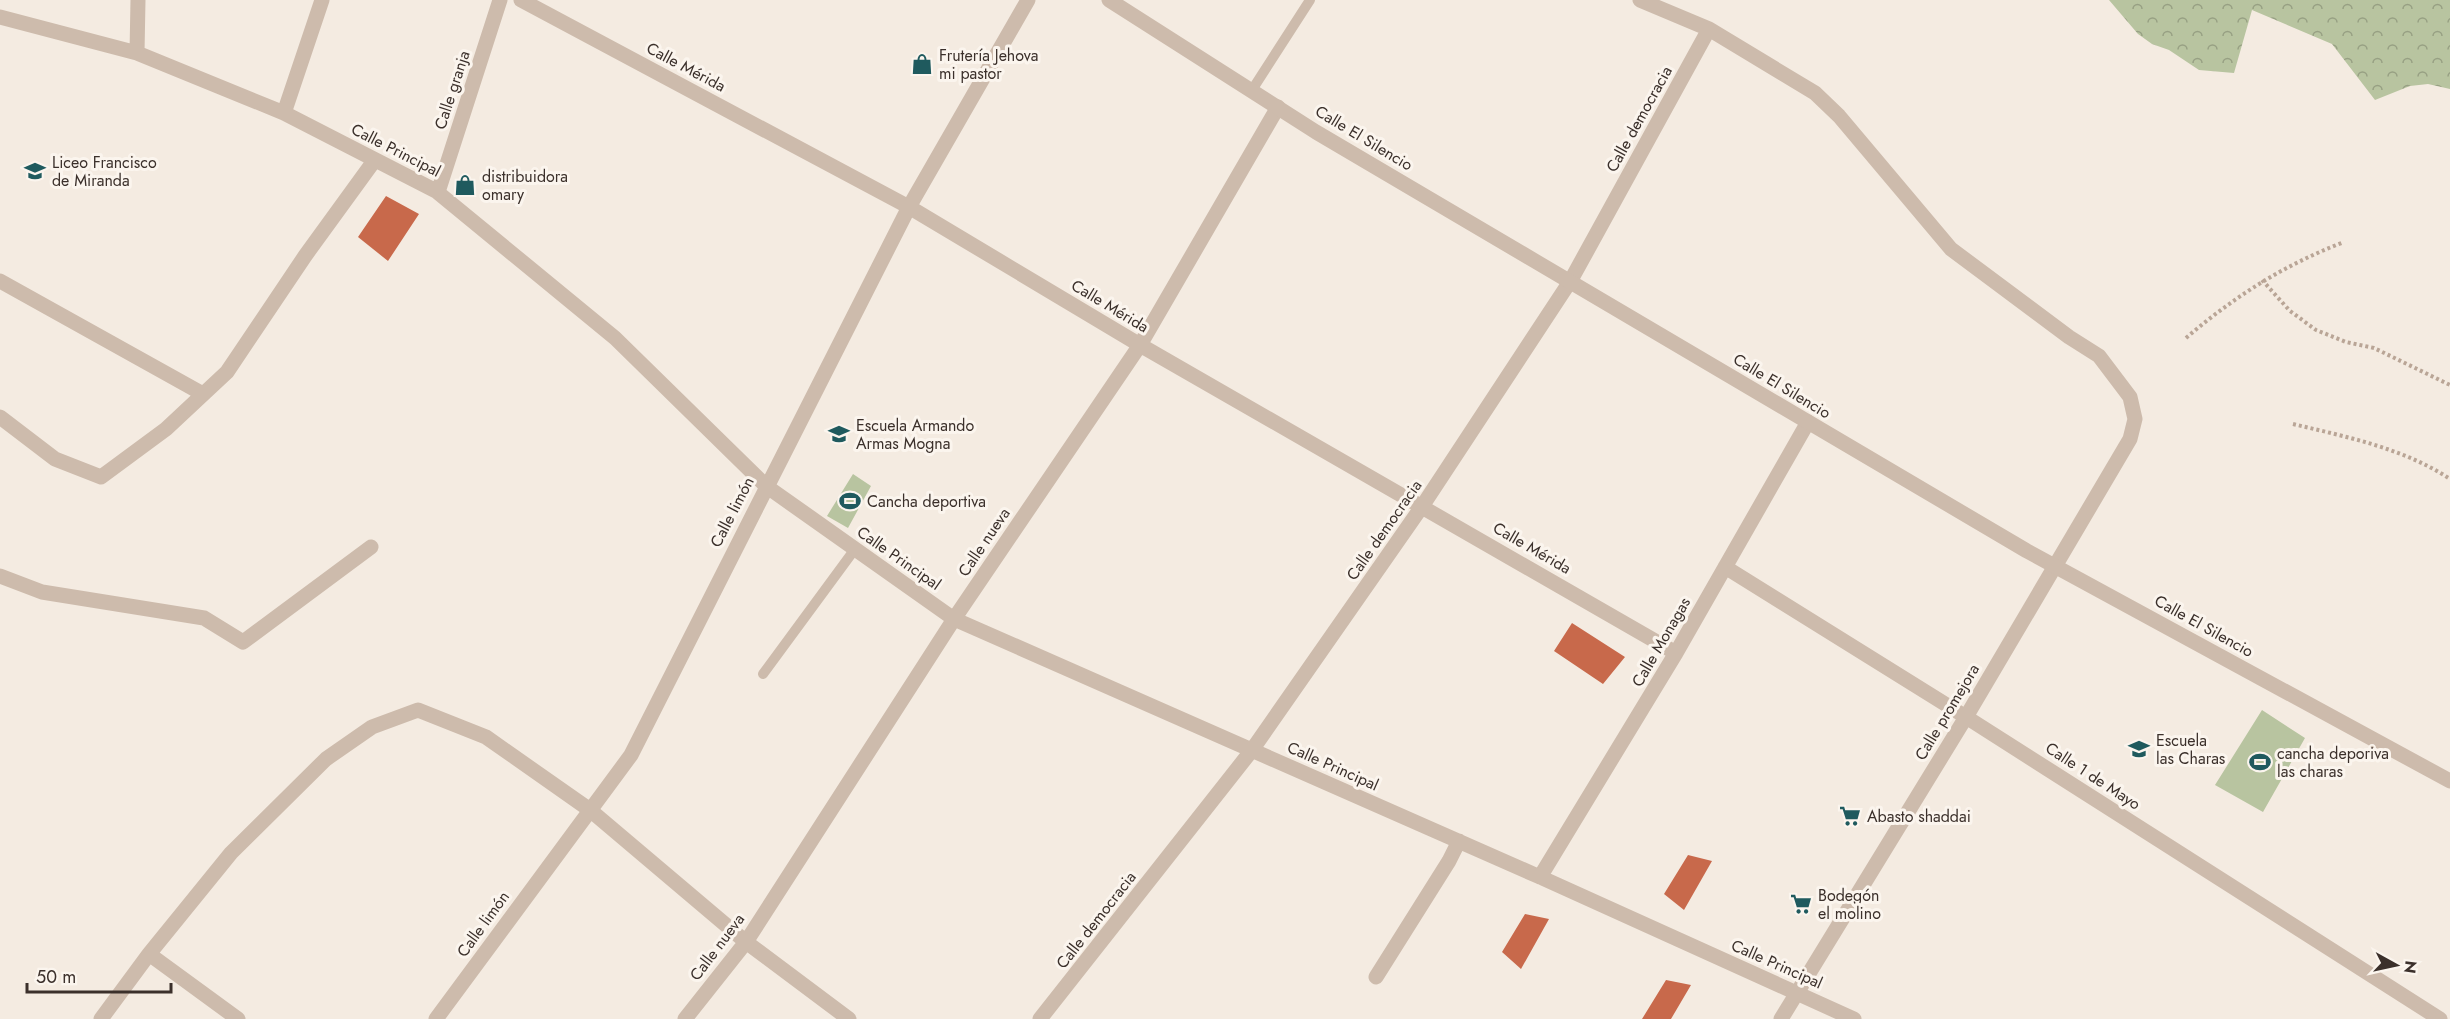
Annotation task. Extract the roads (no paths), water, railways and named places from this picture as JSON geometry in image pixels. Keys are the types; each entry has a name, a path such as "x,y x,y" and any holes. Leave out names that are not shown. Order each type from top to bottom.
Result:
{"street":[{"path":"138,0 138,53"},
{"path":"284,113 322,0"},
{"name":"Calle granja","path":"438,192 500,0"},
{"name":"Calle Mérida","path":"521,0 909,207 1140,345 1424,505 1676,653"},
{"name":"Calle limón","path":"436,1019 631,754 909,207 1028,0"},
{"name":"Calle El Silencio","path":"1109,0 1316,132 2056,567 2450,781"},
{"path":"1640,0 1709,29"},
{"name":"Calle Principal","path":"0,17 138,53 284,113 438,192 615,338 766,486 954,619 1459,841 1854,1019"},
{"name":"Calle democracia","path":"1040,1019 1252,750 1424,505 1570,280 1709,29"},
{"name":"Calle promejora","path":"1709,29 1815,93 1839,116 1951,249 2069,337 2099,356 2130,397 2135,419 2130,439 2056,567 1781,1019"},
{"name":"Calle nueva","path":"685,1019 746,942 954,619 1140,345 1278,107"},
{"path":"2,422 55,459 101,477 166,429 227,372 304,256 375,161"},
{"path":"0,281 203,394"},
{"name":"Calle Monagas","path":"1540,877 1676,653 1808,422"},
{"path":"0,576 42,592 204,618 243,642 371,547"},
{"name":"Calle 1 de Mayo","path":"1725,567 1966,717 2440,1019"},
{"path":"101,1019 148,954 231,853 326,759 372,727 418,710 486,737 590,810 746,942 849,1019"},
{"path":"1376,977 1449,861 1459,841"},
{"path":"148,954 238,1019"}],"lane":[{"path":"1252,90 1310,0"},
{"path":"763,674 855,549"}],"place":[{"name":"Frutería Jehova mi pastor","path":"922,64"},
{"name":"Liceo Francisco de Miranda","path":"35,171"},
{"name":"distribuidora omary","path":"465,185"},
{"name":"Escuela Armando Armas Mogna","path":"839,434"},
{"name":"Cancha deportiva","path":"850,501"},
{"name":"Escuela las Charas","path":"2139,749"},
{"name":"cancha deporiva las charas","path":"2260,762"},
{"name":"Abasto shaddai","path":"1850,816"},
{"name":"Bodegón el molino","path":"1801,904"}]}
